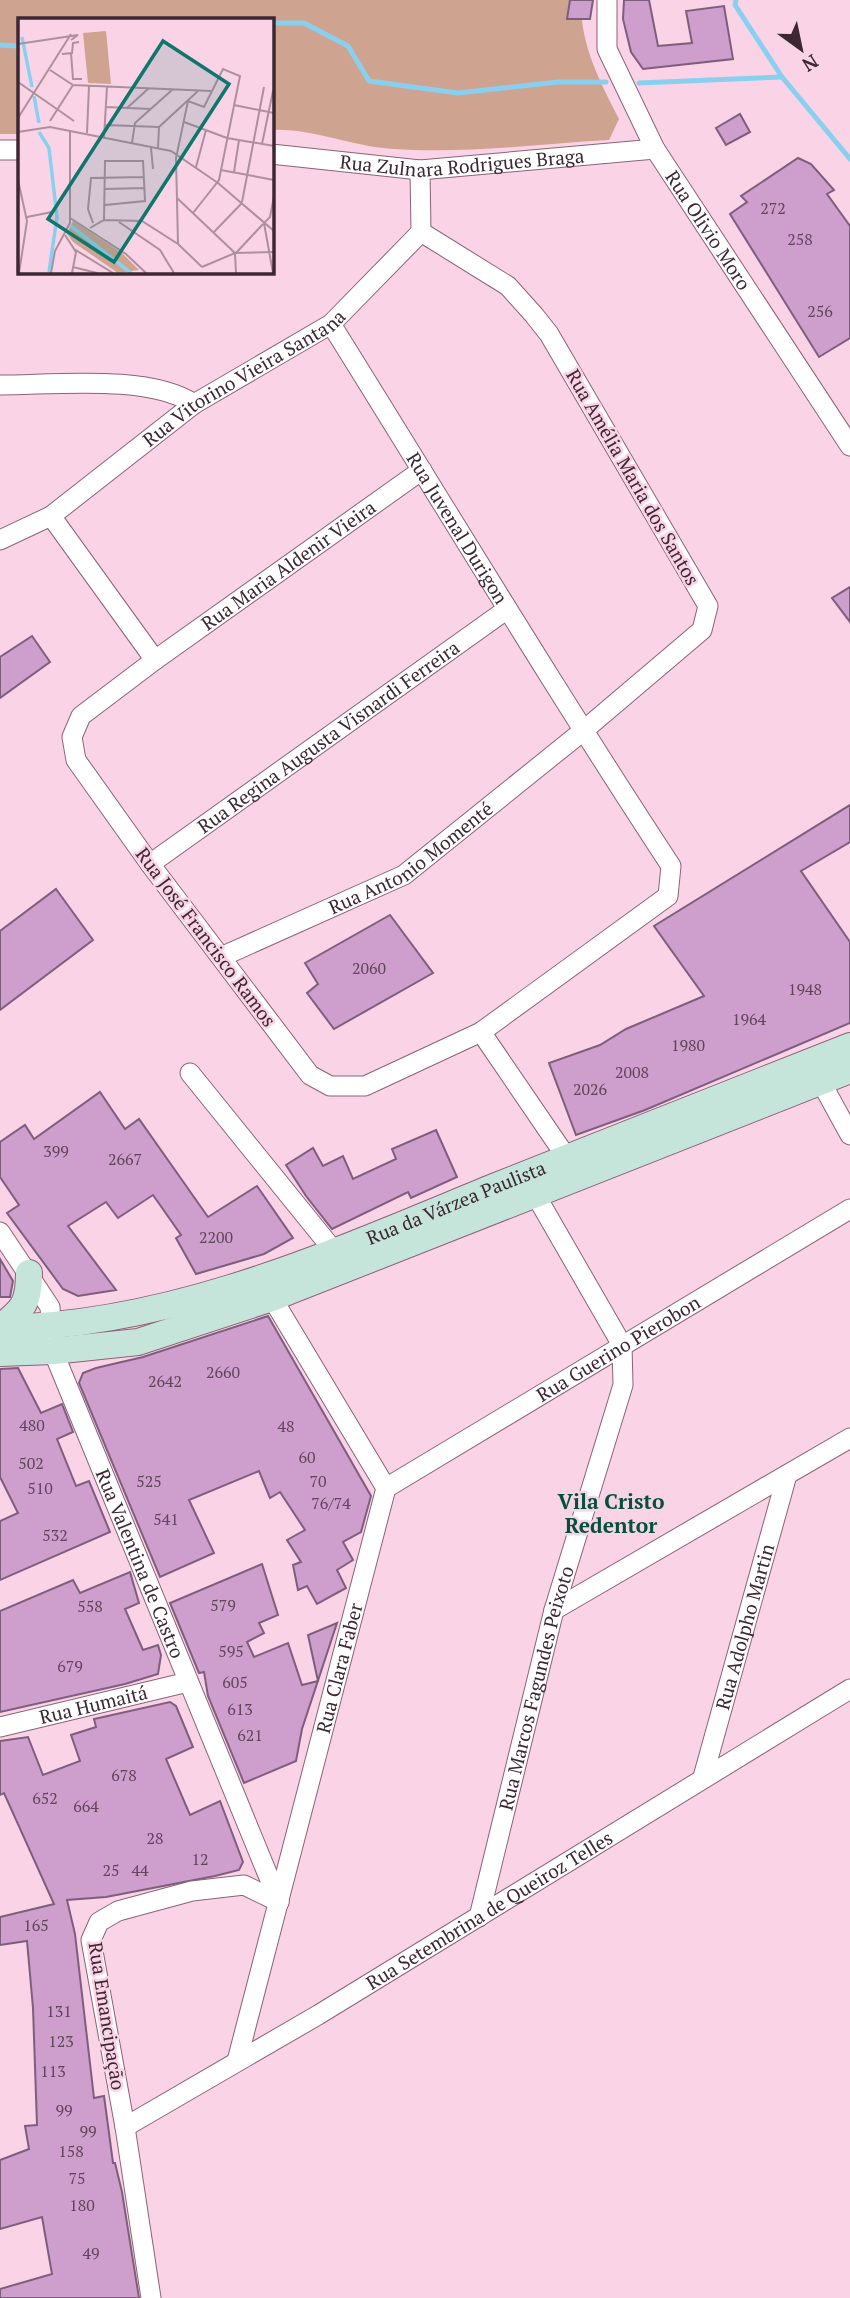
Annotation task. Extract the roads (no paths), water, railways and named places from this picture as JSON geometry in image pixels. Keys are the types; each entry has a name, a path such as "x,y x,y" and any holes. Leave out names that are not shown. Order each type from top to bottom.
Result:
{"main road":[{"name":"Rua da Várzea Paulista","path":"52,1339 131,1314 223,1290 334,1251 850,1046"},
{"name":"Rua da Várzea Paulista","path":"52,1339 138,1342 272,1298 850,1070"},
{"path":"0,1328 24,1305 29,1295 29,1273"},
{"path":"0,1328 52,1339"},
{"path":"0,1353 52,1339"}],"street":[{"name":"Rua Olivio Moro","path":"607,0 607,49 655,149 850,446"},
{"name":"Rua Zulnara Rodrigues Braga","path":"273,154 420,170 655,149"},
{"path":"0,150 18,150"},
{"path":"420,170 421,232"},
{"name":"Rua Vitorino Vieira Santana","path":"0,540 51,516 194,404 331,324 421,232"},
{"name":"Rua Amélia Maria dos Santos","path":"421,232 508,286 549,334 708,606 702,631 583,731"},
{"name":"Rua Juvenal Durigon","path":"331,324 506,610 671,866 668,896 481,1032"},
{"path":"0,385 136,385 178,393 194,404"},
{"name":"Rua Maria Aldenir Vieira","path":"155,660 422,470"},
{"path":"51,516 155,660"},
{"name":"Rua Regina Augusta Visnardi Ferreira","path":"150,864 506,610"},
{"name":"Rua José Francisco Ramos","path":"155,660 81,716 72,737 76,760 150,864 310,1075 330,1086 365,1086 481,1032"},
{"name":"Rua Antonio Momenté","path":"221,957 404,875 583,731"},
{"path":"481,1032 567,1158"},
{"path":"190,1073 334,1251"},
{"path":"821,1082 850,1135"},
{"name":"Rua Marcos Fagundes Peixoto","path":"479,1917 554,1611 623,1385 622,1345 535,1194"},
{"name":"Rua Guerino Pierobon","path":"386,1488 850,1209"},
{"name":"Rua Valentina de Castro","path":"0,1232 50,1307 52,1339 188,1682 279,1902"},
{"path":"272,1298 386,1488"},
{"path":"554,1611 850,1438"},
{"name":"Rua Adolpho Martin","path":"703,1777 788,1475"},
{"name":"Rua Clara Faber","path":"237,2062 386,1488"},
{"name":"Rua Humaitá","path":"0,1727 188,1682"},
{"name":"Rua Setembrina de Queiroz Telles","path":"125,2127 479,1917 850,1689"},
{"name":"Rua Emancipação","path":"151,2298 125,2127 91,1940 99,1922 118,1911 192,1891 244,1885 279,1902"}],"waterway":[{"path":"736,0 735,5 782,77 850,159"},
{"path":"273,23 304,23 348,46 369,81 458,93 558,82 606,82"},
{"path":"0,45 18,46"},
{"path":"639,83 782,77"}],"district":[{"name":"Vila Cristo Redentor","path":"611,1514"}]}
